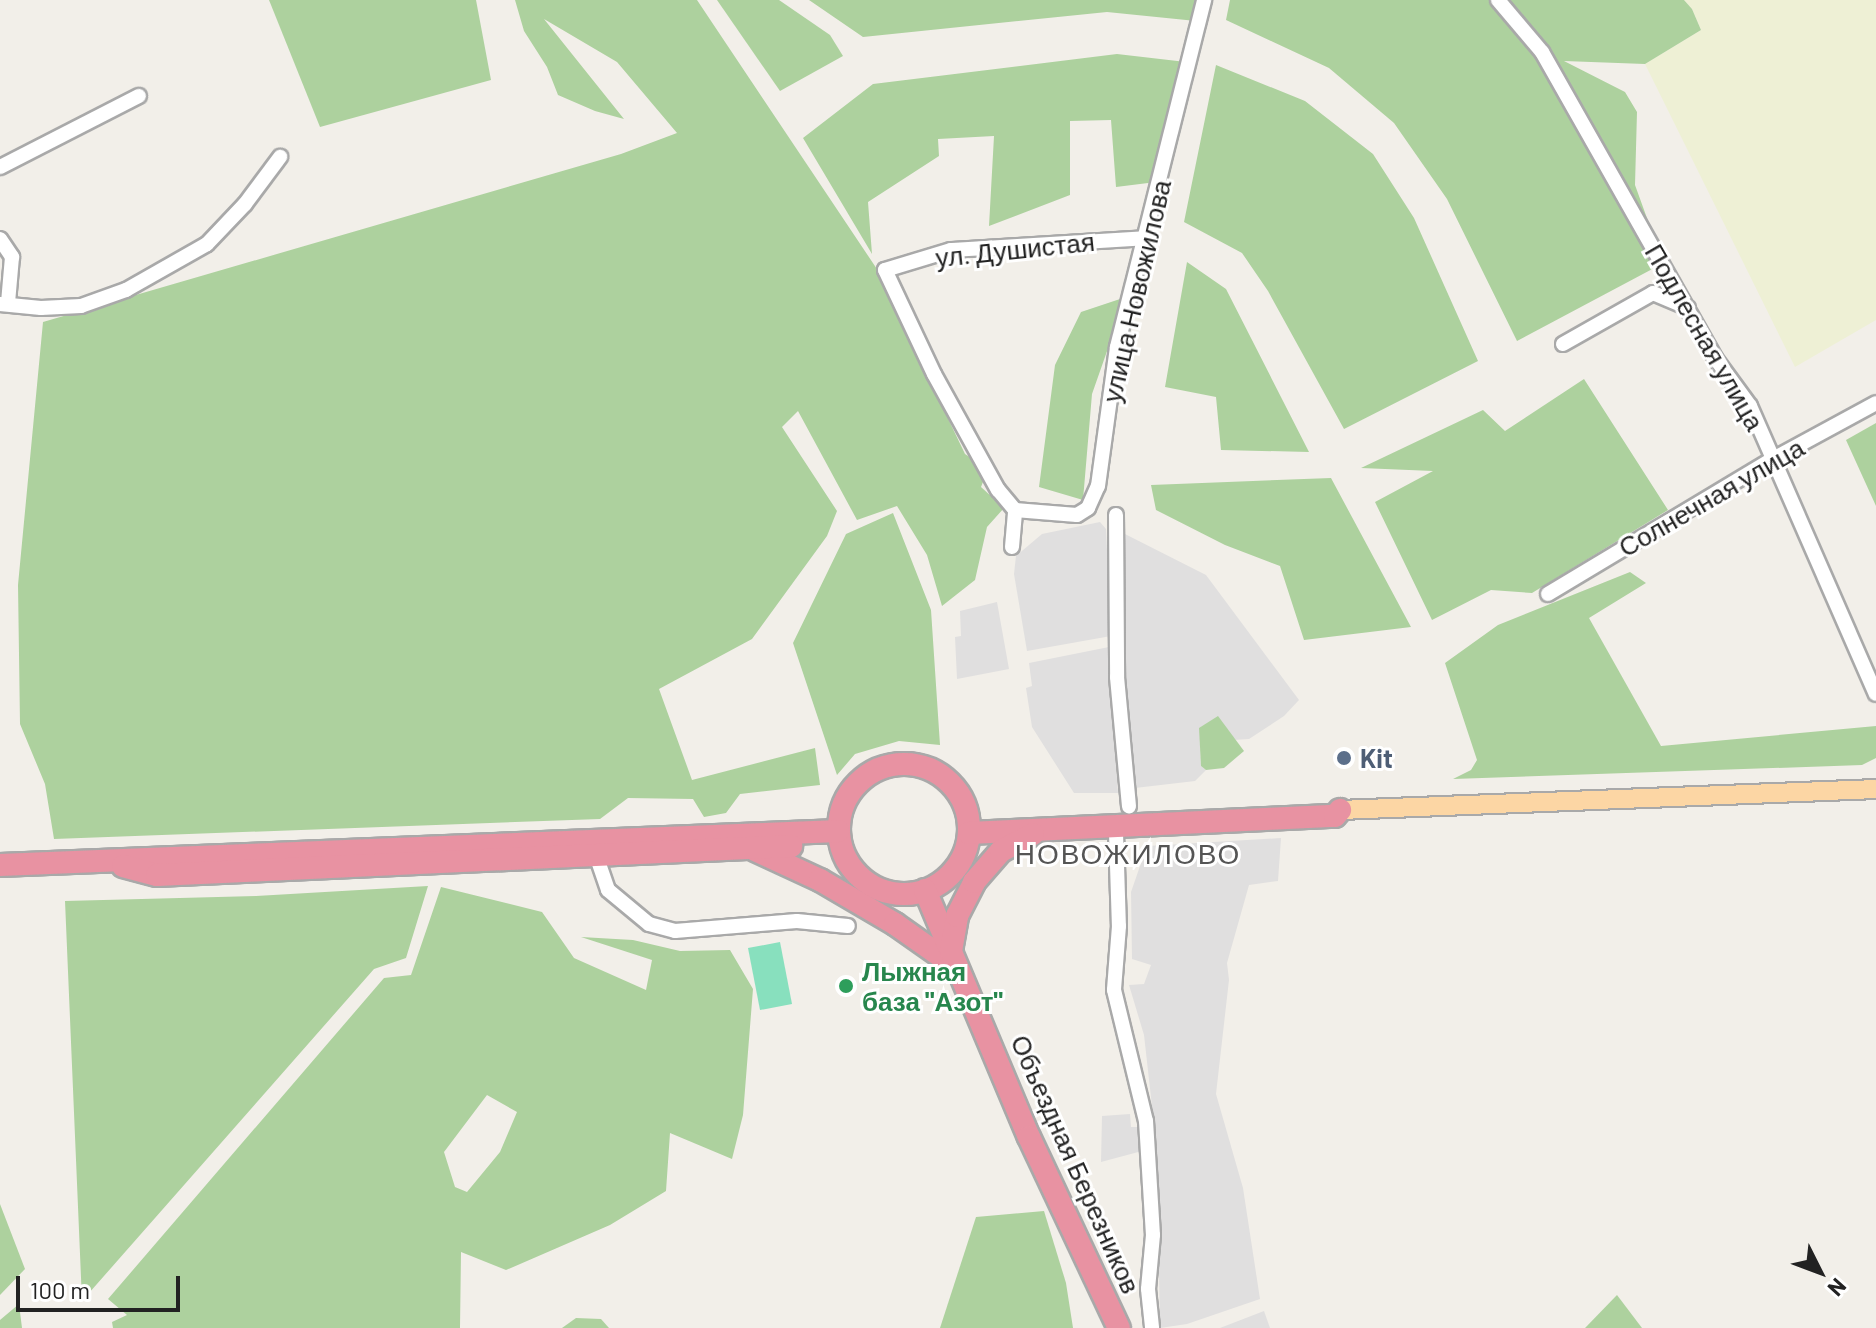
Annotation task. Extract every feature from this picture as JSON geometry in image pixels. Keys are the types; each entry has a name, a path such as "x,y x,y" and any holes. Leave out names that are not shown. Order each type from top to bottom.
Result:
{"highway":[{"path":"905,764 926,768 945,778 959,794 969,829 958,865 944,880 918,892 883,890 864,879 850,864 840,838 845,802 857,784 884,767 905,764"},
{"path":"969,829 1340,810"},
{"path":"969,829 1040,830 1335,816 1340,810"},
{"path":"750,848 820,880 945,953 957,916 974,882 1001,851 1040,830"},
{"path":"99,860 157,875 750,848 840,838"},
{"path":"0,865 840,838"},
{"name":"Объездная Березников","path":"918,892 1108,1328"},
{"name":"Объездная Березников","path":"945,953 1119,1328"}],"main road":[{"path":"1340,810 1876,789"}],"street":[{"name":"улица Новожилова","path":"1015,510 1077,515 1088,508 1098,486 1117,347 1204,0"},
{"name":"Подлесная улица","path":"1498,0 1542,52 1715,358 1750,406 1876,694"},
{"path":"0,167 139,96"},
{"path":"0,239 12,257 4,304 41,308 81,306 126,290 207,244 245,204 280,157"},
{"name":"ул. Душистая","path":"1015,510 998,490 934,374 885,270 951,250 1146,238"},
{"path":"1563,344 1653,293 1689,308"},
{"name":"Солнечная улица","path":"1548,594 1773,459 1876,403"},
{"path":"1012,547 1015,510"},
{"path":"1116,515 1117,677 1129,806"},
{"path":"1116,833 1119,926 1114,990 1146,1121 1153,1235 1148,1289 1152,1328"},
{"path":"596,855 608,890 649,924 675,931 797,921 848,926"}],"shaded area":[{"path":"1100,522 1106,529 1111,636 1027,651 1014,574 1016,556 1042,534"},
{"path":"1121,532 1206,575 1299,700 1284,716 1249,739 1200,742 1201,766 1206,770 1195,781 1135,788 1132,782 1123,662"},
{"path":"997,602 1009,669 957,679 955,637 961,636 960,611"},
{"path":"1109,647 1118,793 1074,793 1032,727 1026,688 1032,686 1029,663"},
{"path":"1281,838 1278,881 1249,885 1227,963 1229,980 1216,1094 1243,1188 1260,1299 1187,1324 1160,1328 1157,1151 1144,1035 1129,985 1144,984 1151,965 1132,959 1131,892 1147,846"},
{"path":"1130,1114 1131,1127 1140,1127 1142,1151 1101,1162 1102,1116"},
{"path":"1264,1311 1270,1328 1220,1328"}],"green space":[{"path":"269,0 476,0 491,80 320,127"},
{"path":"515,0 697,0 899,302 908,335 965,454 988,469 981,487 1004,508 987,527 975,580 942,606 927,555 897,506 857,520 798,411 782,427 837,511 827,536 752,639 659,689 692,780 815,748 820,785 740,794 726,813 704,817 693,799 628,798 600,819 54,839 45,784 20,724 18,585 43,322 621,154 677,133 617,62 544,19 624,119 558,95 547,67 524,31"},
{"path":"717,0 779,0 830,35 843,56 780,91"},
{"path":"809,0 1200,0 1196,21 1107,12 863,37"},
{"path":"1230,0 1684,0 1692,9 1701,30 1645,64 1564,61 1625,92 1637,112 1635,185 1652,232 1658,266 1517,341 1447,199 1394,123 1329,68 1226,20"},
{"path":"1684,0 1876,0 1876,320 1795,367 1645,64 1701,30 1692,9"},
{"path":"1117,54 1186,62 1164,181 1116,187 1111,120 1070,121 1070,195 989,226 994,136 938,139 939,156 868,202 872,254 803,138 873,84"},
{"path":"1216,65 1305,101 1373,154 1414,218 1478,361 1344,429 1268,291 1242,253 1184,222"},
{"path":"1187,262 1226,289 1309,452 1221,450 1216,397 1165,387"},
{"path":"1126,297 1092,394 1083,500 1039,487 1055,365 1081,312"},
{"path":"1584,379 1668,510 1532,593 1491,590 1432,620 1375,502 1433,471 1361,468 1483,410 1505,431"},
{"path":"1876,423 1876,506 1846,440"},
{"path":"1331,478 1411,627 1304,640 1280,566 1225,545 1156,510 1151,485"},
{"path":"893,513 931,610 940,745 899,741 855,754 837,775 793,643 846,534"},
{"path":"1630,572 1646,583 1589,618 1661,746 1876,726 1876,758 1862,765 1453,779 1471,770 1477,760 1445,663 1498,625"},
{"path":"1218,716 1244,751 1224,768 1206,770 1201,766 1199,728"},
{"path":"428,886 406,958 374,969 82,1301 65,901 256,896"},
{"path":"441,887 542,912 574,958 646,990 652,960 581,937 633,940 680,951 730,950 753,989 743,1115 732,1159 670,1133 666,1191 610,1225 506,1270 461,1252 460,1328 113,1328 112,1322 127,1315 108,1299 384,978 411,975","holes":["487,1095 517,1112 500,1152 467,1192 455,1187 444,1152"]},
{"path":"780,942 792,1004 760,1010 748,948"},
{"path":"0,1204 25,1269 0,1295"},
{"path":"1044,1211 1066,1283 1073,1328 940,1328 976,1217"},
{"path":"1617,1295 1642,1328 1585,1328"},
{"path":"19,1304 22,1328 0,1328 0,1320"},
{"path":"576,1318 601,1319 609,1328 562,1328"}],"place":[{"name":"Kit","path":"1344,758"},
{"name":"Лыжная база \"Азот\"","path":"846,986"}],"district":[{"name":"НОВОЖИЛОВО","path":"1128,853"}]}
